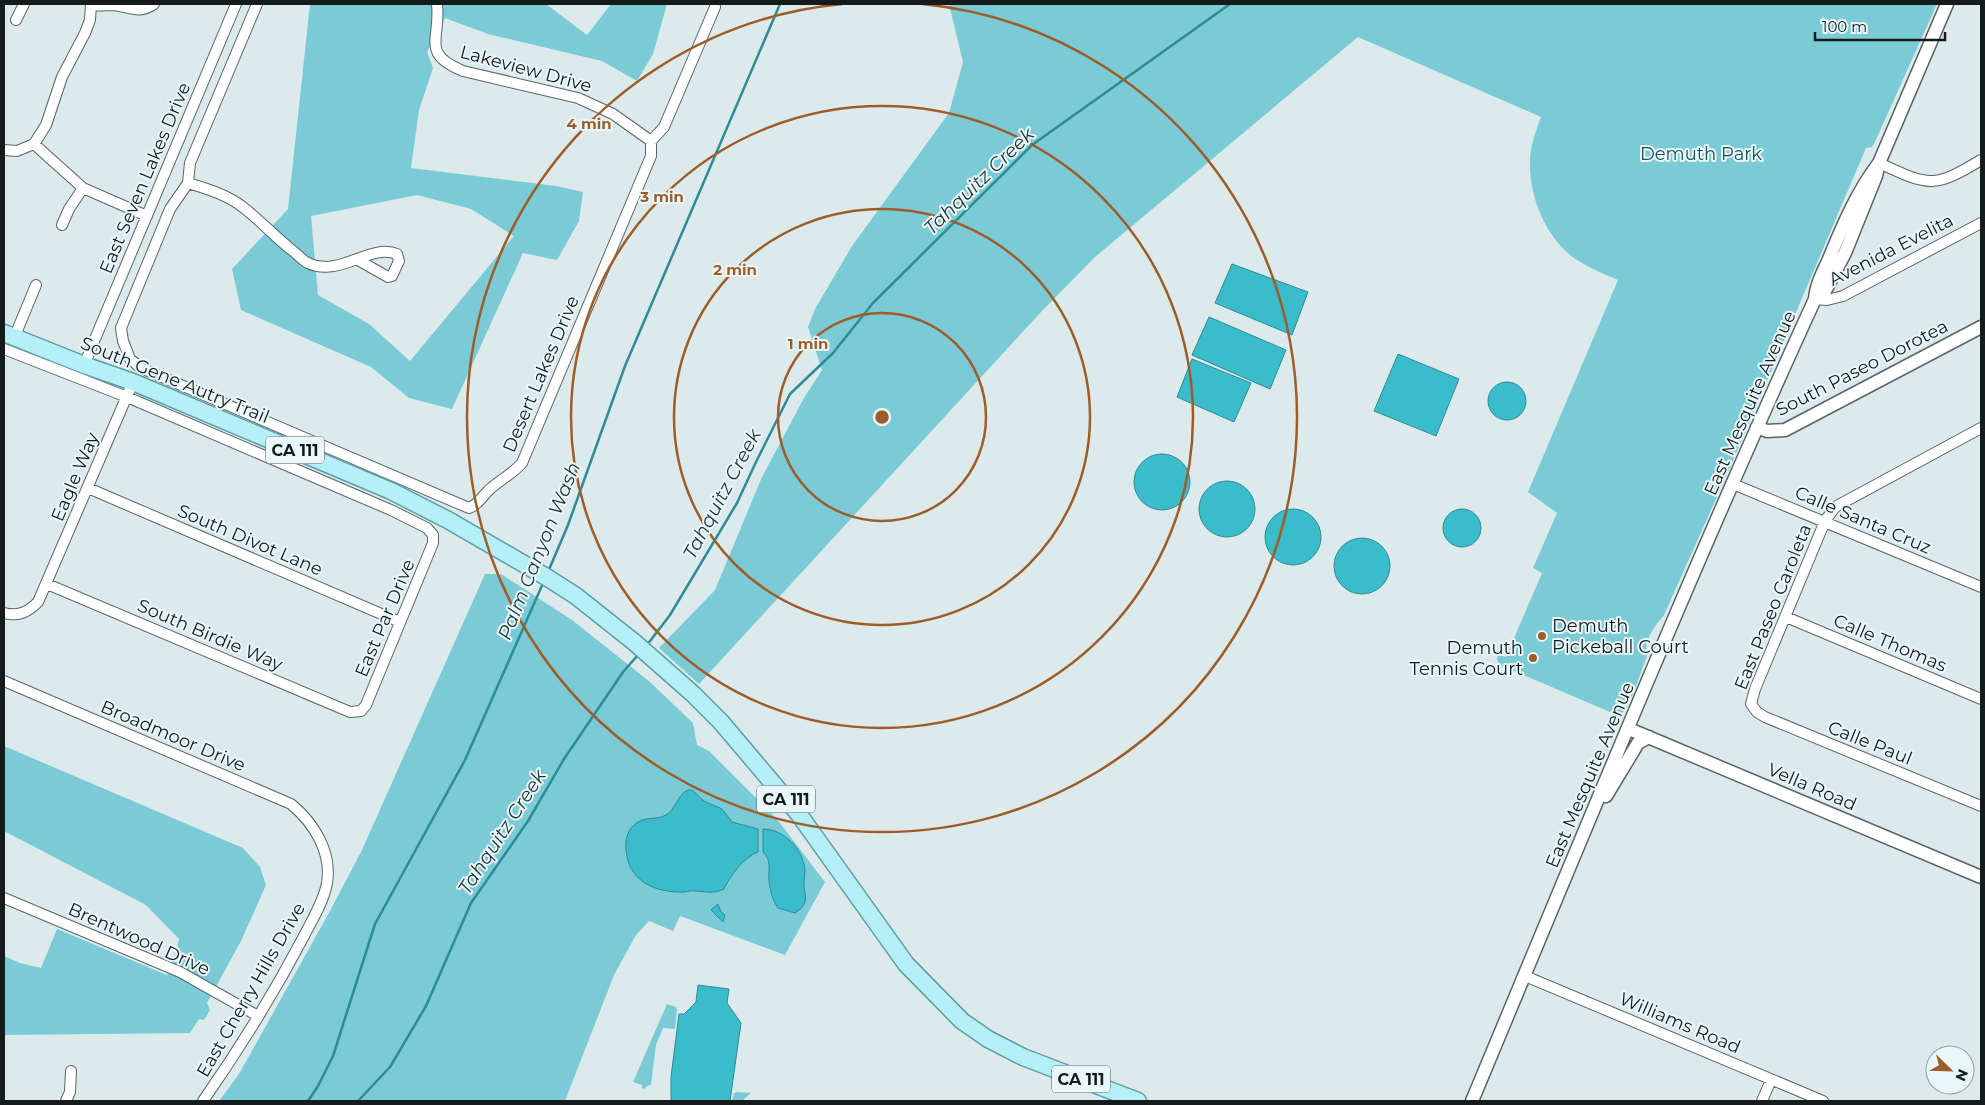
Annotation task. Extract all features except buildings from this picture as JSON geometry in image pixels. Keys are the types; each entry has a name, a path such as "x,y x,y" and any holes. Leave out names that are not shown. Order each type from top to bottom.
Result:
{"main road":[{"name":"South Gene Autry Trail","path":"7,340 84,366 130,389 391,490 500,548 548,578 582,601 634,642 693,694 721,722 798,813 906,964 962,1021 1023,1057 1138,1101"}],"street":[{"path":"16,20 24,4"},
{"path":"4,150 17,152 34,144 46,125 62,77 86,33 92,4 146,9 154,4"},
{"name":"East Seven Lakes Drive","path":"84,366 236,4"},
{"name":"Desert Lakes Drive","path":"257,4 190,163 188,183 170,209 120,328 130,359 141,368 469,508 475,506 488,490 514,472 522,463 651,156 651,141 664,127 715,7"},
{"name":"Lakeview Drive","path":"437,4 436,46 439,57 446,64 463,71 578,98 613,114 651,141"},
{"name":"East Mesquite Avenue","path":"1472,1101 1757,427 1815,299 1816,290 1855,198 1879,163 1947,4"},
{"path":"34,144 83,188 147,216"},
{"path":"1879,163 1919,181 1930,182 1953,177 1981,160"},
{"path":"188,183 229,197 244,207 308,263 323,268 344,265 358,260"},
{"path":"62,224 69,209 83,188"},
{"name":"Avenida Evelita","path":"1815,299 1828,300 1843,296 1981,223"},
{"path":"7,340 36,285"},
{"name":"South Paseo Dorotea","path":"1757,427 1767,431 1785,430 1981,327"},
{"name":"South Gene Autry Trail","path":"7,340 130,389 392,510 427,528 434,535"},
{"name":"Eagle Way","path":"4,613 12,615 28,611 38,602 130,389"},
{"name":"East Paseo Caroleta","path":"1751,704 1755,689 1825,522 1835,507 1981,428"},
{"name":"Calle Santa Cruz","path":"1733,484 1981,587"},
{"name":"South Divot Lane","path":"88,488 400,622"},
{"name":"East Par Drive","path":"361,711 366,705 433,543 434,535"},
{"name":"South Birdie Way","path":"47,584 350,712 361,711"},
{"name":"Calle Thomas","path":"1786,617 1981,698"},
{"name":"Broadmoor Drive","path":"4,681 291,804 305,816 318,835"},
{"name":"Calle Paul","path":"1751,704 1757,712 1765,717 1981,806"},
{"name":"Vella Road","path":"1629,729 1981,877"},
{"path":"1595,809 1612,789 1638,743 1649,737"},
{"name":"East Cherry Hills Drive","path":"204,1101 258,1016 292,958 318,908 327,883 326,854 318,835"},
{"name":"Brentwood Drive","path":"4,898 180,972 258,1016"},
{"name":"Williams Road","path":"1525,976 1823,1101"},
{"path":"66,1101 70,1092 71,1071"},
{"path":"1762,1101 1771,1080"}],"green space":[{"path":"310,4 546,4 587,35 611,4 667,4 653,54 637,81 602,61 488,34 445,18 427,52 433,68 419,110 411,168 556,186 583,192 579,221 557,260 523,253 452,409 409,398 371,367 241,310 232,269 288,209","holes":["417,195 471,209 514,236 410,361 369,324 318,295 311,216"]},
{"name":"Demuth Park","path":"949,4 1937,4 1874,144 1872,147 1866,148 1728,472 1664,615 1648,639 1647,656 1633,694 1623,712 1617,714 1610,712 1502,666 1498,663 1497,658 1498,655 1506,657 1542,573 1533,568 1557,513 1528,492 1618,280 1575,259 1561,246 1546,225 1535,200 1530,174 1532,144 1541,117 1358,37 1095,257 1041,312 699,684 659,648 715,590 762,477 804,398 822,370 808,327 815,309 852,246 949,113 963,62"},
{"path":"485,574 501,574 572,620 650,682 693,723 697,745 709,751 776,818 825,882 785,955 680,916 673,931 649,921 636,935 614,975 565,1101 219,1101 239,1074 362,850"},
{"path":"4,746 243,848 260,867 266,885 241,941 207,1003 210,1010 204,1020 199,1019 190,1033 4,1035 4,956 20,963 41,968 57,929 167,975 179,939 146,905 4,831"},
{"path":"667,1004 677,1009 675,1029 663,1028 656,1045 651,1085 645,1089 642,1088 642,1085 633,1082"},
{"path":"734,1093 751,1093 742,1101 732,1101"}],"shaded area":[{"path":"1232,264 1308,292 1292,335 1215,303"},
{"path":"1209,317 1286,350 1270,389 1192,355"},
{"path":"1398,354 1459,379 1436,436 1374,411"},
{"path":"1192,359 1251,383 1234,422 1177,397"},
{"path":"1507,382 1521,387 1526,401 1521,415 1507,420 1493,415 1488,401 1493,387"},
{"path":"1162,454 1173,456 1182,462 1188,471 1190,482 1188,493 1182,502 1173,508 1162,510 1151,508 1142,502 1136,493 1134,482 1136,471 1142,462 1151,456"},
{"path":"1227,481 1238,483 1247,489 1253,498 1255,509 1253,520 1247,529 1238,535 1227,537 1216,535 1207,529 1201,520 1199,509 1201,498 1207,489 1216,483"},
{"path":"1293,509 1304,511 1313,517 1319,526 1321,537 1319,548 1313,557 1304,563 1293,565 1282,563 1273,557 1267,548 1265,537 1267,526 1273,517 1282,511"},
{"path":"1462,509 1476,514 1481,528 1476,542 1462,547 1448,542 1443,528 1448,514"},
{"path":"1362,538 1373,540 1382,546 1388,555 1390,566 1388,577 1382,586 1373,592 1362,594 1351,592 1342,586 1336,577 1334,566 1336,555 1342,546 1351,540"},
{"path":"688,790 692,790 704,801 722,809 732,822 758,829 758,852 743,862 724,889 718,891 682,892 660,890 643,882 631,869 628,860 626,840 632,827 642,820 666,815 681,795"},
{"path":"763,829 778,832 785,836 801,855 805,870 806,899 803,906 795,913 778,908 773,898 769,884 769,862 763,852"},
{"path":"718,904 721,912 725,915 723,922 711,910"},
{"path":"698,985 729,989 727,1003 741,1023 730,1101 671,1101 671,1077 679,1014 684,1014 696,1002"}],"waterway":[{"name":"Palm Canyon Wash","path":"548,572 568,525 625,366 780,4"},
{"name":"Tahquitz Creek","path":"647,645 670,615 737,503 790,394 833,353 873,303 1032,145 1230,4"},
{"name":"Palm Canyon Wash","path":"308,1101 333,1056 375,924 465,760 544,581"},
{"name":"Tahquitz Creek","path":"358,1101 390,1067 426,1006 471,903 528,821 564,759 623,672 638,655"}],"place":[{"name":"Demuth Pickeball Court","path":"1542,636"},
{"name":"Demuth Tennis Court","path":"1533,658"}]}
